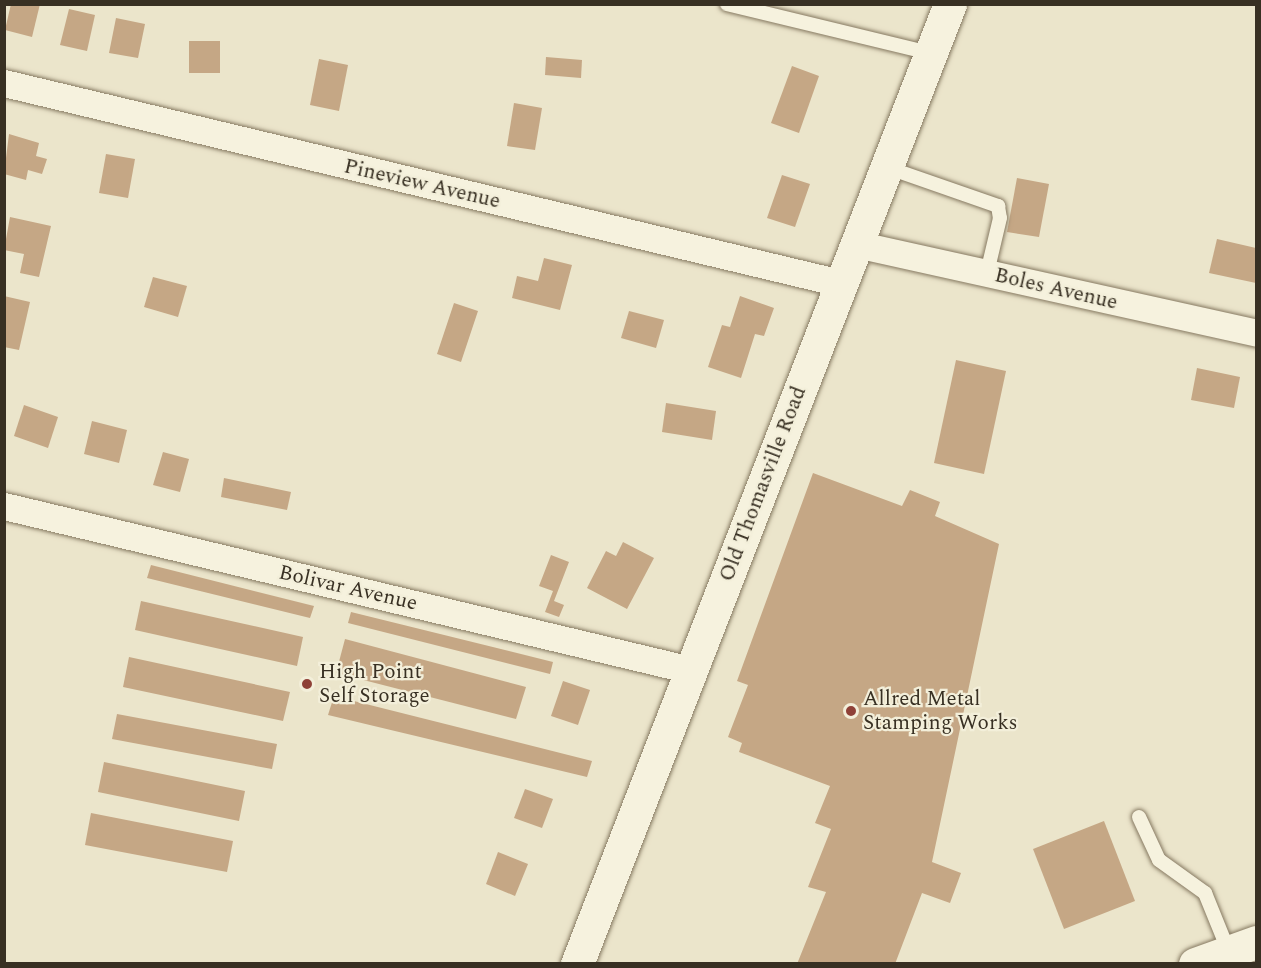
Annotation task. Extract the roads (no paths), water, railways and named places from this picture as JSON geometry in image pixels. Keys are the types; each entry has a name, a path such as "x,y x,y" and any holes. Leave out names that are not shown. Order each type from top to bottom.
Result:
{"street":[{"name":"Old Thomasville Road","path":"577,963 950,4"},
{"name":"Pineview Avenue","path":"4,83 840,283"},
{"name":"Boles Avenue","path":"856,244 1257,333"},
{"name":"Bolivar Avenue","path":"4,506 691,670"},
{"path":"1195,963 1243,947"}],"lane":[{"path":"727,4 930,53"},
{"path":"886,167 998,206 1000,218 987,273"},
{"path":"1139,817 1159,860 1205,893 1243,947"}],"place":[{"name":"High Point Self Storage","path":"307,684"},
{"name":"Allred Metal Stamping Works","path":"851,711"}]}
